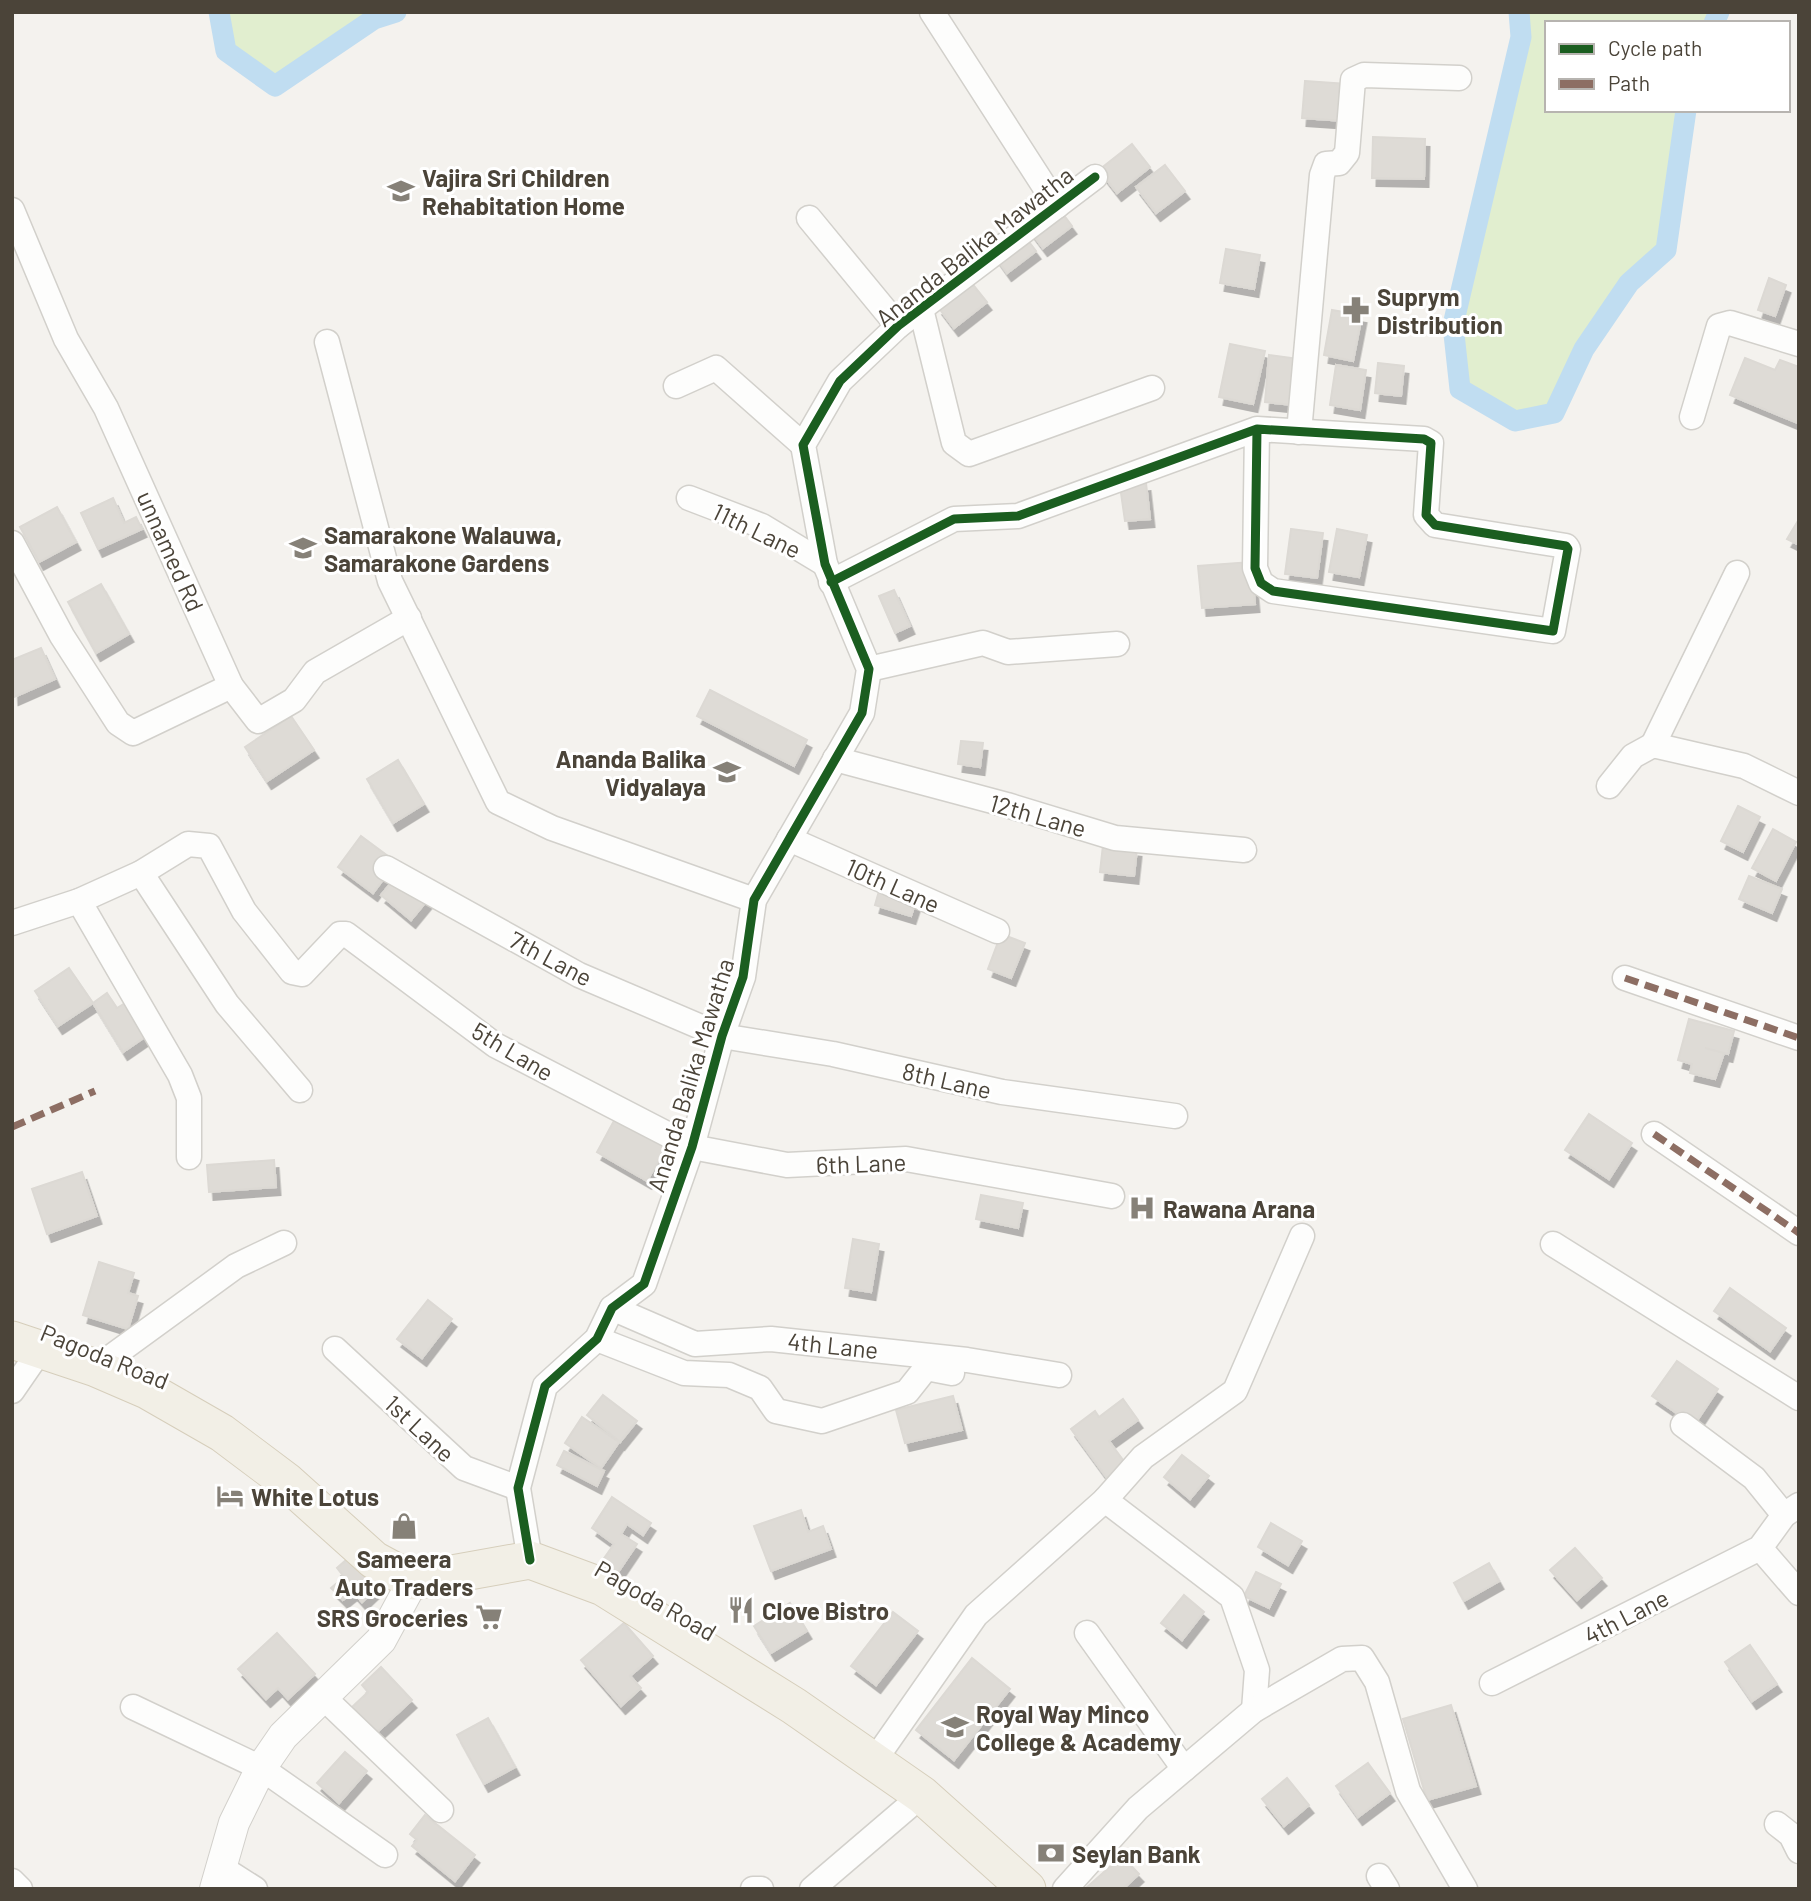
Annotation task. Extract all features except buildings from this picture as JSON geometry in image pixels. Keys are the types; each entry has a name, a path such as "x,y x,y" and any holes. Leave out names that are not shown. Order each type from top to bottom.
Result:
{"main road":[{"name":"Pagoda Road","path":"26,1344 96,1368 147,1390 222,1433 286,1481 374,1560 413,1581"},
{"name":"Pagoda Road","path":"530,1560 603,1587 794,1706 922,1795 1027,1889"},
{"path":"413,1581 530,1560"}],"street":[{"path":"932,12 1057,206"},
{"path":"1299,432 1322,175 1326,164 1339,163 1347,153 1353,80 1364,75 1459,78"},
{"name":"Ananda Balika Mawatha","path":"803,444 840,382 898,326 1095,177"},
{"name":"unnamed Rd","path":"12,210 66,339 106,408 231,686 258,721 294,699 315,672 409,618"},
{"path":"809,218 898,326"},
{"path":"921,309 954,443 969,454 1152,388"},
{"path":"1692,417 1719,326 1730,323 1799,344"},
{"path":"327,342 390,581 498,802 552,828 754,900"},
{"path":"676,386 716,368 803,444 828,573 869,669 983,643 1008,652 1117,644"},
{"path":"828,573 954,519 1018,516 1257,429 1424,439 1431,443 1426,515 1430,522 1566,546 1568,549 1553,631 1273,592 1261,583 1255,568 1257,429"},
{"name":"11th Lane","path":"689,498 762,526 828,573"},
{"path":"12,543 62,636 118,723 133,733 231,686"},
{"path":"1608,786 1633,756 1653,745 1737,573"},
{"name":"Ananda Balika Mawatha","path":"530,1560 518,1488 545,1386 597,1339 612,1308 644,1284 692,1147 722,1036 743,977 754,900 862,713 869,669"},
{"path":"1653,745 1744,766 1799,793"},
{"name":"12th Lane","path":"835,759 1007,805 1115,838 1244,850"},
{"name":"10th Lane","path":"789,839 997,932"},
{"name":"5th Lane","path":"141,873 188,844 209,846 244,911 292,972 302,974 340,934 346,934 495,1045 692,1147"},
{"name":"7th Lane","path":"386,868 579,975 722,1036"},
{"path":"12,923 79,901 141,873 227,1004 300,1090"},
{"path":"79,901 180,1075 189,1098 189,1157"},
{"path":"1625,978 1799,1038"},
{"name":"8th Lane","path":"722,1036 833,1054 1002,1092 1175,1116"},
{"path":"1654,1134 1799,1233"},
{"name":"6th Lane","path":"692,1147 787,1165 906,1159 1112,1196"},
{"path":"874,1761 976,1615 1104,1500 1143,1457 1235,1391 1302,1237"},
{"path":"96,1368 236,1266 284,1243"},
{"path":"1553,1244 1799,1398"},
{"name":"4th Lane","path":"612,1308 695,1344 771,1339 967,1360 1059,1375"},
{"path":"597,1339 684,1373 729,1375 760,1388 776,1411 822,1421 907,1392 926,1368 994,1381"},
{"path":"12,1391 26,1344"},
{"name":"1st Lane","path":"335,1349 464,1468 518,1488"},
{"path":"1683,1425 1754,1478 1791,1510"},
{"path":"1104,1500 1232,1597 1257,1670 1254,1710"},
{"name":"4th Lane","path":"1492,1683 1760,1548 1791,1510"},
{"path":"1760,1548 1799,1593"},
{"path":"255,1889 218,1878 234,1824 261,1768 283,1736 381,1640 413,1581"},
{"path":"1087,1633 1184,1769"},
{"path":"1065,1889 1138,1808 1254,1710 1342,1658 1362,1658 1377,1682 1408,1791 1465,1889"},
{"path":"323,1696 441,1810"},
{"path":"133,1707 261,1768 385,1856"},
{"path":"812,1889 922,1795"},
{"path":"1777,1824 1791,1835 1799,1851"},
{"path":"12,1881 20,1889"},
{"path":"752,1889 761,1889"}],"green space":[{"path":"219,12 396,12 374,19 275,86 226,51"},
{"path":"1519,12 1719,12 1715,21 1545,21 1545,112 1686,112 1666,250 1629,283 1584,349 1554,413 1515,421 1460,389 1453,325 1521,37"}],"waterway":[{"path":"219,12 226,51 275,86 374,19 396,12"},
{"path":"1519,12 1521,37 1453,325 1460,389 1515,421 1554,413 1584,349 1629,283 1666,250 1686,112"},
{"path":"1715,21 1719,12"}],"marked path":[{"path":"1625,978 1799,1038"},
{"path":"12,1127 95,1091"},
{"path":"1654,1134 1799,1233"}],"cycle path":[{"path":"530,1560 518,1488 545,1386 597,1339 612,1308 644,1284 692,1147 722,1036 743,977 754,900 862,713 869,669 825,564 803,445 840,381 898,326 1095,177"},
{"path":"831,582 954,519 1018,516 1257,429 1424,439 1431,443 1426,515 1435,525 1566,546 1568,549 1553,631 1273,591 1261,583 1255,568 1257,429"}],"place":[{"name":"Vajira Sri Children Rehabitation Home","path":"401,191"},
{"name":"Suprym Distribution","path":"1356,310"},
{"name":"Samarakone Walauwa, Samarakone Gardens","path":"303,548"},
{"name":"Ananda Balika Vidyalaya","path":"727,772"},
{"name":"Rawana Arana","path":"1142,1208"},
{"name":"White Lotus","path":"230,1496"},
{"name":"Sameera Auto Traders","path":"404,1526"},
{"name":"Clove Bistro","path":"741,1610"},
{"name":"SRS Groceries","path":"489,1617"},
{"name":"Royal Way Minco College & Academy","path":"955,1727"},
{"name":"Seylan Bank","path":"1051,1853"}]}
